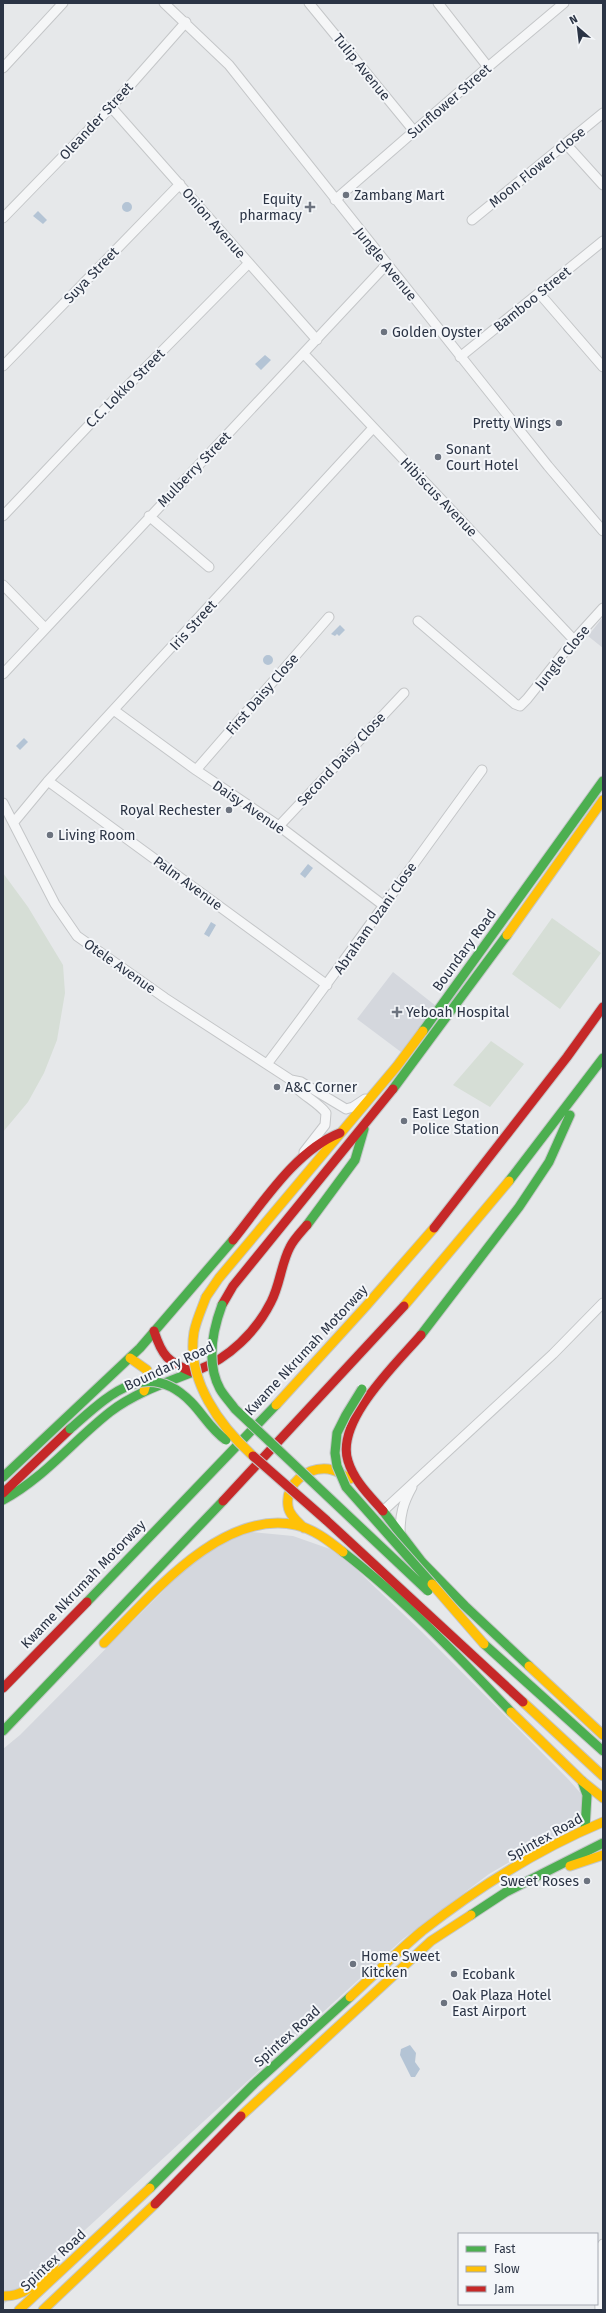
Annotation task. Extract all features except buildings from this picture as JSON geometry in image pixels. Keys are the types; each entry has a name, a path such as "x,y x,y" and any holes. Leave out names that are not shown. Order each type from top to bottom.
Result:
{"main road":[{"name":"Boundary Road","path":"236,1441 204,1397 196,1371 193,1344 199,1310 206,1297 219,1278 378,1091 428,1025 603,781"},
{"name":"Boundary Road","path":"484,1644 235,1409 220,1388 213,1365 214,1325 222,1305 233,1286 366,1123 471,986 603,800"},
{"name":"Kwame Nkrumah Motorway","path":"3,1688 275,1406 384,1286 447,1212 502,1138 566,1060 603,1007"},
{"path":"3,1731 88,1644 389,1324 477,1221 583,1086 603,1058"},
{"path":"367,1494 351,1469 346,1454 347,1439 354,1421 372,1395 432,1321 488,1248 546,1166 583,1086"},
{"name":"Boundary Road","path":"3,1500 25,1488 110,1412 144,1391 209,1366 238,1346 253,1329 276,1290 290,1247 355,1160 366,1123"},
{"name":"Boundary Road","path":"3,1477 130,1358 290,1170 325,1139 343,1131"},
{"path":"424,1315 488,1248"},
{"path":"154,1331 158,1346 170,1363 192,1372"},
{"path":"395,1349 362,1389 343,1418 336,1442 336,1463 346,1486 484,1644 603,1751"},
{"path":"130,1358 144,1366 149,1373 150,1377 144,1391"},
{"path":"3,1493 70,1429 123,1386 137,1381 157,1380 170,1385 186,1397 224,1440 236,1441 326,1520 603,1776"},
{"path":"304,1528 291,1514 288,1505 292,1487 299,1477 309,1470 320,1468 336,1471 367,1494 383,1511 422,1562 460,1601 603,1735"},
{"path":"97,1650 176,1573 225,1537 240,1529 261,1525 290,1524 304,1528 327,1540 365,1568 448,1645 582,1781 603,1798"},
{"path":"582,1781 587,1795 585,1829"},
{"name":"Spintex Road","path":"19,2310 115,2222 254,2084 421,1932 517,1867 585,1829 603,1822"},
{"name":"Spintex Road","path":"43,2310 139,2220 252,2105 431,1941 472,1913 547,1870 603,1843"},
{"path":"547,1870 574,1865 603,1854"},
{"path":"3,2296 14,2297 23,2293 140,2188 173,2164"}],"street":[{"path":"3,68 62,3"},
{"name":"Jungle Avenue","path":"164,3 186,22 229,65 386,265 603,531"},
{"name":"Tulip Avenue","path":"310,3 414,131"},
{"path":"438,3 488,66"},
{"name":"Sunflower Street","path":"334,200 488,66 564,3"},
{"name":"Oleander Street","path":"3,218 112,107 186,22"},
{"name":"Onion Avenue","path":"112,107 317,340"},
{"name":"Moon Flower Close","path":"472,220 603,113"},
{"path":"566,144 603,185"},
{"name":"Suya Street","path":"3,366 180,184"},
{"name":"Bamboo Street","path":"460,357 603,241"},
{"name":"C.C. Lokko Street","path":"3,516 91,423 249,263"},
{"name":"Mulberry Street","path":"3,674 149,516 304,354 386,265"},
{"path":"540,293 603,367"},
{"name":"Hibiscus Avenue","path":"304,354 574,640"},
{"name":"Iris Street","path":"14,822 48,782 115,711 373,428"},
{"path":"149,516 209,567"},
{"path":"3,585 45,628"},
{"name":"Jungle Close","path":"418,621 515,704 520,706 574,640 603,608"},
{"name":"First Daisy Close","path":"196,770 329,617"},
{"name":"Second Daisy Close","path":"279,826 404,693"},
{"name":"Daisy Avenue","path":"115,711 196,770 279,826 383,905"},
{"name":"Abraham Dzani Close","path":"266,1064 327,985 383,905 482,770"},
{"name":"Palm Avenue","path":"48,782 327,985"},
{"name":"Otele Avenue","path":"3,804 14,822 55,904 77,936 165,998 266,1064 291,1080 301,1082 346,1109 353,1107 378,1091"},
{"name":"Otele Avenue","path":"290,1170 327,1120 326,1113 319,1104 295,1088 291,1080"},
{"path":"383,1511 416,1479 516,1389 603,1303"},
{"path":"400,1533 400,1517 404,1502 416,1479"},
{"path":"600,2310 598,2252 603,2244"}],"shaded area":[{"path":"603,617 603,648 588,636"},
{"path":"3,873 28,907 63,965 65,993 57,1040 44,1073 28,1102 3,1132"},
{"path":"552,918 601,953 560,1009 512,974"},
{"name":"Yeboah Hospital","path":"393,972 436,1006 401,1052 357,1019"},
{"path":"491,1041 524,1064 490,1107 453,1085"},
{"path":"252,1532 293,1536 330,1549 356,1569 422,1632 584,1797 577,1823 489,1874 403,1939 3,2305 3,1749 20,1735 177,1577 221,1541"}],"water":[{"path":"127,202 132,207 127,212 122,207"},
{"path":"38,211 47,220 43,224 33,216"},
{"path":"265,355 271,360 261,370 255,364"},
{"path":"340,625 345,630 339,636 337,634 335,636 331,634"},
{"path":"268,655 273,660 268,665 263,660"},
{"path":"24,738 28,742 20,750 16,746"},
{"path":"308,864 313,868 305,878 300,874"},
{"path":"211,922 216,925 209,937 204,934"},
{"path":"410,2045 416,2053 415,2062 420,2069 415,2077 411,2077 400,2055 401,2049"}],"traffic: fast":[{"path":"423,1031 603,781"},
{"path":"393,1089 507,935"},
{"path":"509,1181 603,1058"},
{"path":"421,1335 519,1207 549,1162 570,1115"},
{"path":"307,1225 355,1160 364,1129"},
{"path":"3,1477 140,1348 233,1240"},
{"path":"222,1305 213,1337 212,1358 216,1379 223,1394 235,1409 428,1591"},
{"path":"3,1500 32,1481 96,1423 120,1405 152,1388 198,1370"},
{"path":"70,1429 113,1394 128,1386 143,1382 158,1382 174,1389 191,1402 211,1427 226,1440"},
{"path":"362,1389 337,1433 335,1453 337,1466 346,1487 432,1584"},
{"path":"87,1602 276,1405"},
{"path":"3,1731 223,1501"},
{"path":"383,1511 422,1562 465,1606 529,1666"},
{"path":"343,1552 388,1589 451,1649 511,1712"},
{"path":"484,1644 603,1751"},
{"path":"582,1781 587,1795 585,1829"},
{"path":"471,1915 506,1892 603,1843"},
{"path":"150,2188 254,2084 350,1997"}],"traffic: slow":[{"path":"507,935 603,800"},
{"path":"206,1297 219,1278 397,1066 423,1031"},
{"path":"404,1306 509,1181"},
{"path":"276,1405 366,1306 434,1228"},
{"path":"206,1297 194,1332 193,1350 195,1367 200,1384 208,1401 229,1431 253,1456"},
{"path":"130,1358 147,1370 148,1378 144,1391"},
{"path":"304,1528 292,1515 288,1506 290,1491 299,1478 312,1471 328,1469 350,1479"},
{"path":"104,1643 143,1602 190,1560 215,1543 241,1530 268,1524 296,1525 315,1532 343,1552"},
{"path":"432,1584 484,1644"},
{"path":"529,1666 603,1735"},
{"path":"523,1702 603,1776"},
{"path":"511,1712 582,1781 603,1798"},
{"path":"350,1997 422,1931 464,1900 509,1870 555,1844 603,1822"},
{"path":"570,1866 603,1855"},
{"path":"241,2116 431,1941 471,1915"},
{"path":"19,2310 150,2188"},
{"path":"43,2310 155,2204"},
{"path":"3,2296 11,2296 25,2291 37,2282 54,2265"}],"traffic: jam":[{"path":"434,1228 567,1057 603,1007"},
{"path":"222,1305 233,1286 393,1089"},
{"path":"233,1240 281,1179 294,1165 324,1141 340,1133"},
{"path":"198,1370 220,1359 231,1351 258,1324 274,1295 284,1260 290,1247 307,1225"},
{"path":"223,1501 404,1306"},
{"path":"154,1331 160,1347 167,1357 177,1365 192,1372"},
{"path":"383,1511 354,1475 348,1461 346,1445 351,1428 359,1411 384,1377 421,1335"},
{"path":"3,1493 70,1429"},
{"path":"253,1456 326,1520"},
{"path":"326,1520 523,1702"},
{"path":"3,1688 87,1602"},
{"path":"155,2204 241,2116"}],"place":[{"name":"Zambang Mart","path":"346,195"},
{"name":"Equity pharmacy","path":"310,207"},
{"name":"Golden Oyster","path":"384,332"},
{"name":"Pretty Wings","path":"559,423"},
{"name":"Sonant Court Hotel","path":"438,457"},
{"name":"Royal Rechester","path":"229,810"},
{"name":"Living Room","path":"50,835"},
{"name":"Yeboah Hospital","path":"397,1012"},
{"name":"A&C Corner","path":"277,1087"},
{"name":"East Legon Police Station","path":"404,1121"},
{"name":"Sweet Roses","path":"587,1881"},
{"name":"Home Sweet Kitcken","path":"353,1964"},
{"name":"Ecobank","path":"454,1974"},
{"name":"Oak Plaza Hotel East Airport","path":"444,2003"}]}
